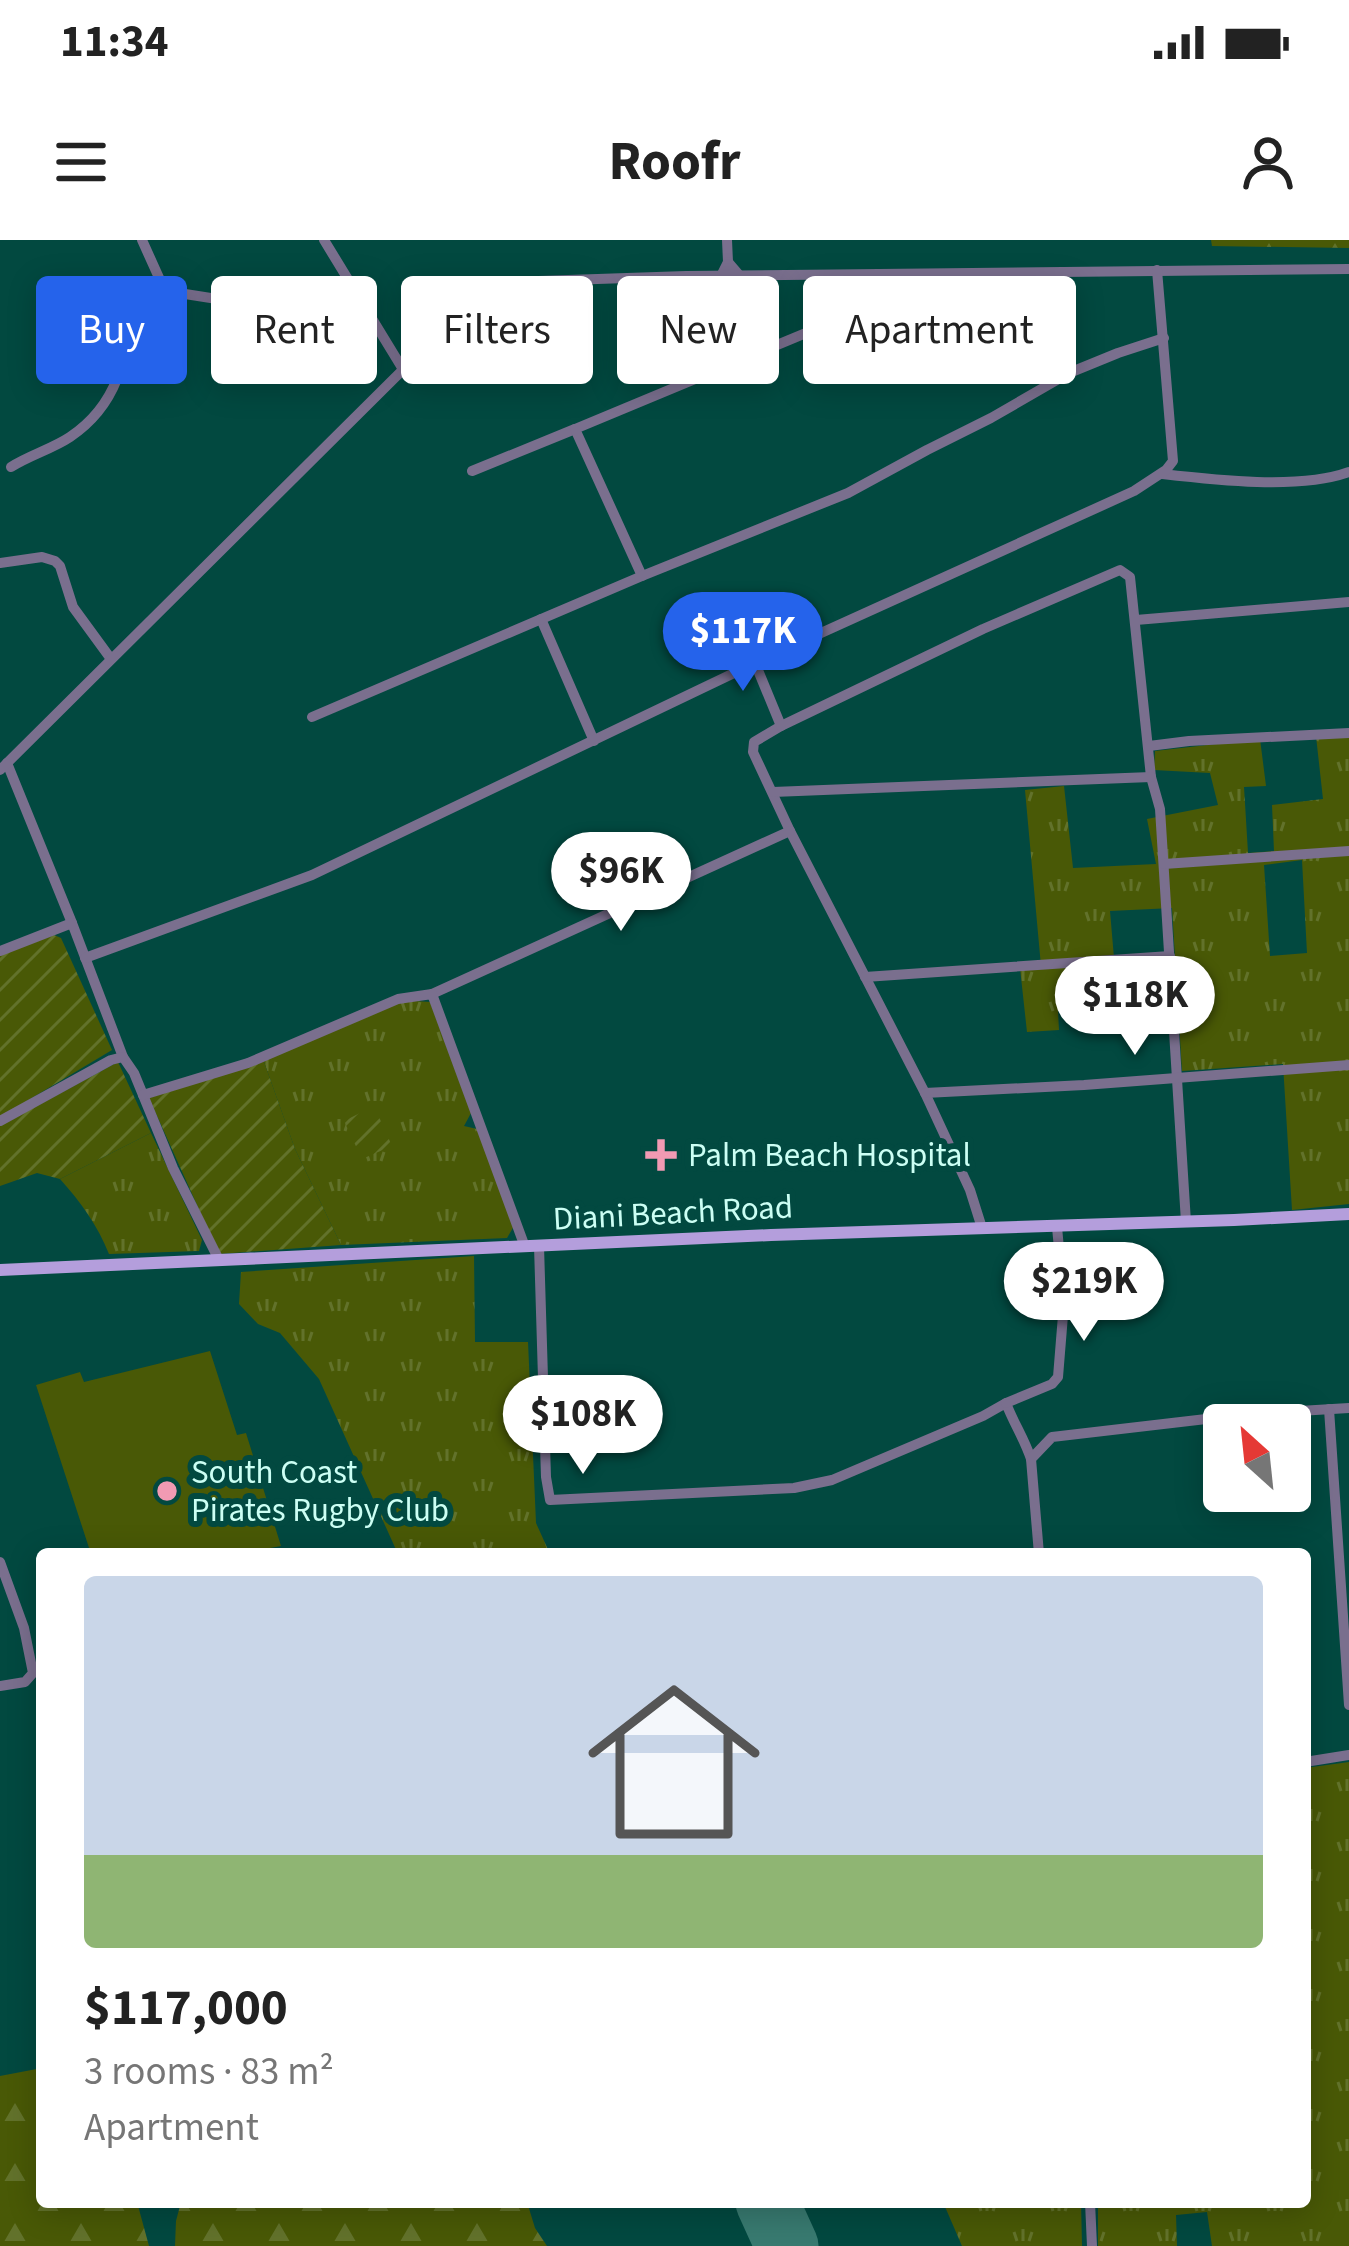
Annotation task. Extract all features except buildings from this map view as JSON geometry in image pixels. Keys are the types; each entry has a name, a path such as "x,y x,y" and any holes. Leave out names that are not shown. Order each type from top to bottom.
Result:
{"main road":[{"name":"Diani Beach Road","path":"0,1270 1349,1214"}],"street":[{"path":"142,240 158,276"},
{"path":"324,240 348,276"},
{"path":"721,276 728,262 727,240"},
{"path":"728,262 740,276 1349,269"},
{"path":"86,958 312,875 754,663 1134,491 1173,461 1157,270"},
{"path":"944,276 951,273"},
{"path":"377,324 401,365"},
{"path":"472,471 803,334"},
{"path":"312,717 848,494 1069,373 1164,338"},
{"path":"219,1260 123,1057 72,923 3,767 401,373"},
{"path":"11,467 67,440 86,424 116,384"},
{"path":"575,429 642,576"},
{"path":"1161,473 1220,481 1301,481 1349,472"},
{"path":"0,563 42,557 55,561 73,607 111,659"},
{"path":"982,1228 970,1190 925,1093 790,831 752,746 781,726 983,629 1120,570 1130,578 1151,777 1160,809 1186,1222"},
{"path":"1136,620 1349,602"},
{"path":"541,620 594,741"},
{"path":"754,663 781,726"},
{"path":"1149,746 1349,734"},
{"path":"773,792 1151,777"},
{"path":"143,1095 248,1063 398,999 432,994 790,831"},
{"path":"1164,864 1349,851"},
{"path":"0,951 72,923"},
{"path":"865,977 1170,956"},
{"path":"432,994 532,1246 550,1500 794,1488 832,1480 1052,1384 1058,1377 1064,1303 1057,1227"},
{"path":"0,1121 123,1057"},
{"path":"925,1093 1349,1064"},
{"path":"1006,1403 1031,1459 1039,1548"},
{"path":"1023,1434 1052,1437 1249,1414 1349,1408"},
{"path":"1329,1409 1349,1705"},
{"path":"1031,1459 1052,1437"},
{"path":"0,1562 24,1628 33,1673 25,1682 0,1686"},
{"path":"1311,1761 1349,1754"},
{"path":"1090,2208 1092,2246"}],"green space":[{"path":"1211,240 1349,240 1349,248 1212,246"},
{"path":"1349,735 1349,1204 1292,1210 1283,1064 1182,1071 1172,908 1110,911 1115,970 1087,972 1089,1009 1058,1011 1059,1030 1027,1032 1020,968 1041,966 1025,790 1064,786 1073,868 1156,864 1147,819 1218,805 1210,773 1154,770 1155,751 1260,739 1266,786 1244,787 1248,853 1274,851 1272,805 1323,799 1316,736","holes":["1302,860 1307,953 1270,956 1264,865"]},
{"path":"54,935 61,938 112,1050 0,1117 0,955"},
{"path":"401,1000 430,1002 471,1113 464,1126 477,1129 514,1226 507,1238 341,1245 295,1149 263,1059"},
{"path":"263,1059 295,1149 341,1245 219,1254 149,1098"},
{"path":"118,1062 151,1133 60,1179 37,1173 0,1186 0,1126"},
{"path":"374,1106 392,1146 362,1159 344,1121"},
{"path":"151,1133 202,1240 199,1251 109,1254 88,1214 60,1179"},
{"path":"474,1256 475,1342 528,1342 536,1523 547,1548 395,1548 319,1379 280,1333 258,1324 239,1304 241,1272"},
{"name":"South Coast Pirates Rugby Club","path":"210,1351 237,1435 246,1433 281,1546 89,1548 36,1385 80,1372 84,1382"},
{"path":"1349,1762 1349,2246 1212,2246 1207,2212 1176,2215 1177,2246 1098,2246 1098,2208 1311,2208 1311,1767"},
{"path":"36,2069 36,2208 139,2208 149,2246 0,2246 0,2076"},
{"path":"179,2208 529,2208 547,2246 175,2246"},
{"path":"946,2208 1081,2208 1082,2246 962,2246"}],"runway":[{"path":"770,2208 787,2246"}],"place":[{"name":"Palm Beach Hospital","path":"661,1155"},
{"name":"South Coast Pirates Rugby Club","path":"167,1491"}]}
